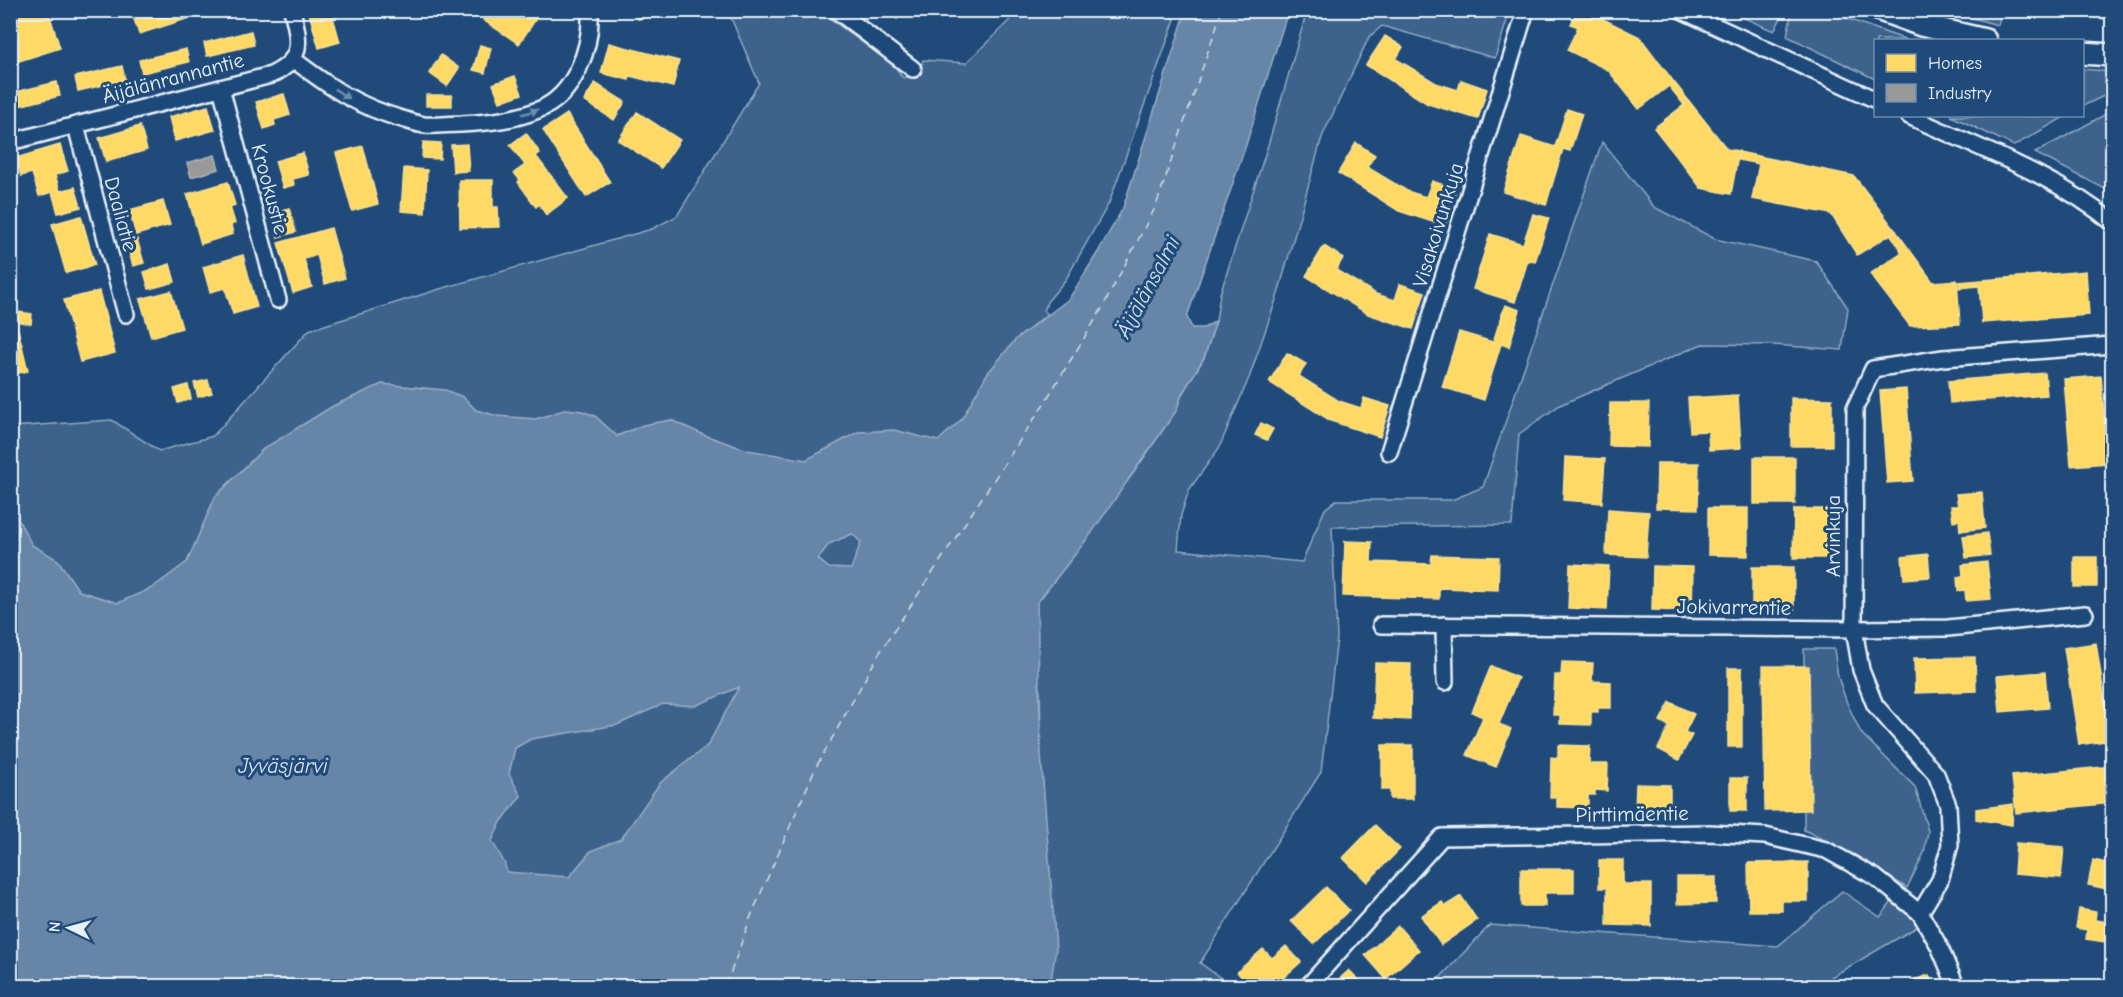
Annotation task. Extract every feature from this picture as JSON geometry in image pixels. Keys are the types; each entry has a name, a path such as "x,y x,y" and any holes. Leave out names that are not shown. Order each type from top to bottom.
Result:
{"main road":[{"path":"1880,10 1921,25 1981,39"},
{"path":"2084,53 2112,55"}],"street":[{"path":"292,10 298,42 294,60 351,100 395,117 424,125 507,119 539,110 560,95 577,72 587,46 590,10"},
{"path":"836,10 913,69"},
{"name":"Visakoivunkuja","path":"1389,452 1526,10"},
{"path":"1681,10 1874,100"},
{"name":"Äijälänrannantie","path":"10,142 271,75 286,68 294,60"},
{"name":"Krookustie","path":"221,88 278,300"},
{"path":"1911,117 2047,180 2089,203 2112,222"},
{"name":"Daaliatie","path":"76,126 126,314"},
{"name":"Arvinkuja","path":"1920,913 1940,880 1950,845 1948,805 1936,774 1875,705 1861,669 1854,630 1855,408 1873,369 1943,358 2112,345"},
{"name":"Jokivarrentie","path":"1381,625 1854,630 1948,628 2085,614"},
{"path":"1444,625 1445,682"},
{"name":"Pirttimäentie","path":"1308,987 1442,837 1708,833 1765,836 1826,850 1875,877 1920,913 1939,946 1956,987"}],"shaded area":[{"path":"1824,10 1904,39 1874,39 1874,79 1787,36 1792,11"},
{"path":"728,11 819,11 894,65 902,77 917,78 923,60 966,63 1019,11 1160,11 1175,19 1109,203 1066,279 1047,302 1044,311 1048,314 1033,325 849,592 600,904 11,762 11,427 112,420 159,451 213,436 309,330 440,289 652,229 677,216 759,83"},
{"path":"1307,11 1510,11 1495,58 1382,26 1369,37 1322,137 1278,294 1249,378 1219,448 1189,490 1181,515 1178,550 1302,562 1325,509 1336,500 1452,500 1483,487 1602,142 1654,207 1715,239 1816,261 1848,308 1842,350 1773,345 1702,344 1560,405 1519,434 1512,525 1332,527 1337,638 1321,772 1200,963 1232,986 952,986 1041,728 1040,691 935,726 1132,475 1176,411 1182,394 1204,358 1216,321 1220,294 1269,142"},
{"path":"1728,11 1780,11 1782,16 1774,31"},
{"path":"1947,11 2002,11 1998,25"},
{"path":"2046,11 2112,11 2112,19 2105,19"},
{"path":"2084,69 2112,72 2112,92 2084,106"},
{"path":"2112,113 2112,151 2108,165 2111,192 2035,153 2106,114"},
{"path":"1953,117 2064,117 2014,146"},
{"path":"1804,649 1834,649 1838,677 1861,733 1915,787 1928,831 1924,853 1907,888 1855,855 1804,830"},
{"path":"1842,891 1880,917 1895,898 1922,924 1816,986 1432,986 1490,925 1778,946"}],"water":[{"name":"Jyväsjärvi","path":"1186,11 1288,11 1245,148 1187,317 1192,328 1204,328 1216,321 1204,358 1182,394 1176,411 1090,535 1037,603 1041,755 1056,949 1050,986 11,986 11,510 32,545 58,560 79,591 118,603 152,588 187,562 215,497 263,449 333,406 382,384 445,390 463,397 476,410 498,416 536,419 567,409 582,411 595,416 617,436 643,425 671,420 704,435 747,450 806,460 858,432 894,430 938,441 961,420 987,374 1016,339 1069,299 1123,208","holes":["852,534 861,542 851,569 829,568 818,559 829,544","739,687 708,745 660,783 621,839 591,851 569,877 507,872 492,841 501,822 521,796 509,774 515,748 531,739 617,725 663,704 695,706"]}],"building: Homes":[{"path":"10,10 48,10 60,48 10,64"},
{"path":"131,10 197,10 199,15 139,34"},
{"path":"331,10 340,42 319,48 309,13"},
{"path":"489,10 542,10 519,44 483,20"},
{"path":"635,10 670,10 638,19"},
{"path":"885,10 904,10 897,19"},
{"path":"1577,10 1585,10 1640,37 1674,82 1639,109 1608,70 1567,50 1578,27 1571,24"},
{"path":"251,31 254,45 207,56 204,43"},
{"path":"1385,36 1403,47 1396,59 1436,83 1458,90 1461,80 1487,89 1478,119 1428,104 1366,65"},
{"path":"609,43 679,61 673,87 630,76 629,80 601,73"},
{"path":"480,45 491,48 485,73 473,70"},
{"path":"186,49 189,62 142,73 139,60"},
{"path":"441,55 459,68 447,86 429,73"},
{"path":"122,66 125,80 78,91 75,77"},
{"path":"515,76 522,94 500,102 493,84"},
{"path":"57,82 60,96 14,107 11,93"},
{"path":"1674,82 1727,149 1739,151 1731,194 1701,188 1654,128 1684,105 1669,86"},
{"path":"595,83 625,102 614,120 584,101"},
{"path":"284,94 290,115 274,120 275,125 264,129 256,102"},
{"path":"426,95 452,95 452,106 426,106"},
{"path":"208,106 215,130 175,141 169,117"},
{"path":"1567,109 1582,114 1570,151 1563,149 1546,205 1503,192 1521,136 1555,147"},
{"path":"637,112 680,140 661,168 618,140"},
{"path":"567,114 610,182 586,197 543,130"},
{"path":"140,126 147,150 106,162 99,138"},
{"path":"526,133 540,153 536,156 568,198 546,215 539,204 536,207 514,173 525,165 510,145"},
{"path":"423,142 441,143 440,159 422,158"},
{"path":"1356,143 1375,155 1367,167 1407,191 1426,197 1432,181 1456,189 1445,226 1399,211 1338,173"},
{"path":"467,144 469,171 453,172 451,145"},
{"path":"60,145 68,171 55,175 60,191 75,187 81,207 58,213 52,192 39,196 32,173 21,176 16,158"},
{"path":"363,146 378,204 352,211 336,153"},
{"path":"1739,152 1854,176 1896,231 1857,255 1831,214 1752,199 1759,164 1738,160"},
{"path":"303,153 309,175 293,179 294,185 283,188 275,161"},
{"path":"404,168 427,170 425,213 401,211"},
{"path":"459,180 493,180 493,207 498,207 499,227 460,228"},
{"path":"228,182 235,205 230,207 235,223 231,225 233,234 201,244 187,194"},
{"path":"163,201 170,225 136,235 129,210"},
{"path":"289,208 296,232 278,237 271,213"},
{"path":"1533,214 1549,218 1535,262 1528,260 1515,302 1473,289 1490,234 1523,244"},
{"path":"81,216 95,265 66,273 52,224"},
{"path":"331,228 345,278 325,284 317,255 304,259 312,287 293,293 278,243"},
{"path":"1896,231 1933,282 1957,280 1960,324 1910,326 1870,274 1902,252 1891,235"},
{"path":"137,239 144,263 133,266 126,242"},
{"path":"1324,246 1343,258 1336,270 1376,294 1395,300 1400,284 1425,292 1413,329 1368,314 1306,276"},
{"path":"243,255 257,307 233,314 225,288 210,292 203,267"},
{"path":"170,264 175,282 149,289 144,272"},
{"path":"2086,271 2089,315 1982,323 1979,286 1959,288 1959,282"},
{"path":"99,291 115,353 80,362 64,300"},
{"path":"171,291 182,328 151,337 140,299"},
{"path":"1505,305 1520,310 1509,347 1501,344 1484,400 1442,387 1459,332 1493,342"},
{"path":"10,311 32,314 31,324 16,321 28,371 10,375"},
{"path":"1287,353 1306,364 1299,376 1339,401 1361,408 1364,398 1390,406 1380,437 1331,421 1269,382"},
{"path":"2045,373 2047,395 1950,403 1948,381"},
{"path":"2101,376 2108,463 2071,466 2064,379"},
{"path":"208,380 212,393 198,397 194,383"},
{"path":"188,385 191,399 178,403 174,389"},
{"path":"1906,389 1913,481 1887,483 1880,391"},
{"path":"1738,395 1741,448 1709,450 1708,431 1690,432 1688,398"},
{"path":"1791,398 1832,399 1832,446 1791,446"},
{"path":"1610,403 1649,403 1648,447 1609,446"},
{"path":"1261,423 1273,429 1267,440 1255,435"},
{"path":"1565,457 1605,459 1602,503 1563,500"},
{"path":"1754,457 1795,457 1795,504 1754,504"},
{"path":"1657,463 1699,463 1698,509 1656,508"},
{"path":"1982,492 1985,528 1960,531 1959,520 1953,521 1951,506 1958,506 1956,494"},
{"path":"1708,508 1748,508 1748,556 1708,555"},
{"path":"1608,509 1649,512 1646,557 1606,555"},
{"path":"1794,509 1835,509 1835,558 1793,558"},
{"path":"1987,533 1990,555 1966,558 1963,536"},
{"path":"1345,541 1372,542 1371,562 1431,564 1432,555 1499,557 1498,590 1439,588 1439,599 1343,596"},
{"path":"1928,554 1930,577 1904,579 1902,557"},
{"path":"2074,557 2097,557 2097,587 2074,587"},
{"path":"1987,562 1991,599 1966,601 1965,590 1958,591 1957,577 1963,576 1962,565"},
{"path":"1570,564 1609,566 1607,610 1568,608"},
{"path":"1653,566 1693,567 1692,611 1652,610"},
{"path":"1752,567 1794,567 1794,614 1752,613"},
{"path":"2096,643 2111,740 2079,745 2064,648"},
{"path":"1975,657 1976,691 1915,693 1914,658"},
{"path":"1562,662 1593,663 1592,681 1611,682 1611,708 1598,708 1598,712 1591,712 1591,725 1560,724 1560,715 1553,715 1555,675 1561,675"},
{"path":"1375,663 1411,664 1410,720 1373,718"},
{"path":"1491,666 1518,678 1499,724 1511,729 1496,767 1467,755 1483,717 1472,712"},
{"path":"1763,666 1809,666 1811,810 1765,811"},
{"path":"1728,668 1742,668 1742,747 1728,747"},
{"path":"2045,672 2048,708 2000,712 1997,676"},
{"path":"1670,702 1694,714 1685,732 1692,735 1679,760 1658,749 1669,726 1660,721"},
{"path":"1382,745 1413,745 1413,799 1390,799 1390,790 1382,790"},
{"path":"1558,745 1590,746 1589,764 1608,764 1607,791 1595,790 1595,795 1588,795 1588,808 1557,807 1557,798 1550,798 1551,757 1558,758"},
{"path":"2112,766 2112,803 2016,813 2012,776"},
{"path":"1730,778 1747,778 1747,811 1730,811"},
{"path":"1636,784 1670,785 1670,811 1635,810"},
{"path":"2013,804 2012,825 1976,819 1976,809"},
{"path":"1375,825 1400,849 1367,882 1343,858"},
{"path":"2016,843 2064,847 2061,878 2014,874"},
{"path":"1599,860 1623,860 1623,884 1651,884 1651,926 1607,925 1607,888 1599,888"},
{"path":"2093,860 2112,864 2112,890 2088,885"},
{"path":"1808,862 1808,901 1782,901 1782,911 1749,911 1748,863"},
{"path":"1521,869 1574,869 1574,893 1545,893 1545,906 1521,906"},
{"path":"1677,877 1716,877 1716,903 1677,904"},
{"path":"1326,887 1349,910 1314,944 1291,921"},
{"path":"1461,896 1477,920 1441,945 1421,916 1442,902 1445,906"},
{"path":"2079,909 2096,912 2095,920 2108,922 2105,942 2086,939 2087,930 2076,928"},
{"path":"1398,926 1419,950 1386,979 1365,955"},
{"path":"1286,946 1301,962 1274,986 1250,986 1237,972 1263,949 1272,958"},
{"path":"1349,970 1365,986 1332,986"},
{"path":"1929,975 1933,986 1912,986 1911,981"}],"building: Industry":[{"path":"215,155 219,169 191,177 187,163"}],"ferry route":[{"path":"726,986 751,916 815,769 880,652 1040,410 1100,312 1156,206 1222,10"}],"water label":[{"name":"Äijälänsalmi","path":"1148,287"}]}
